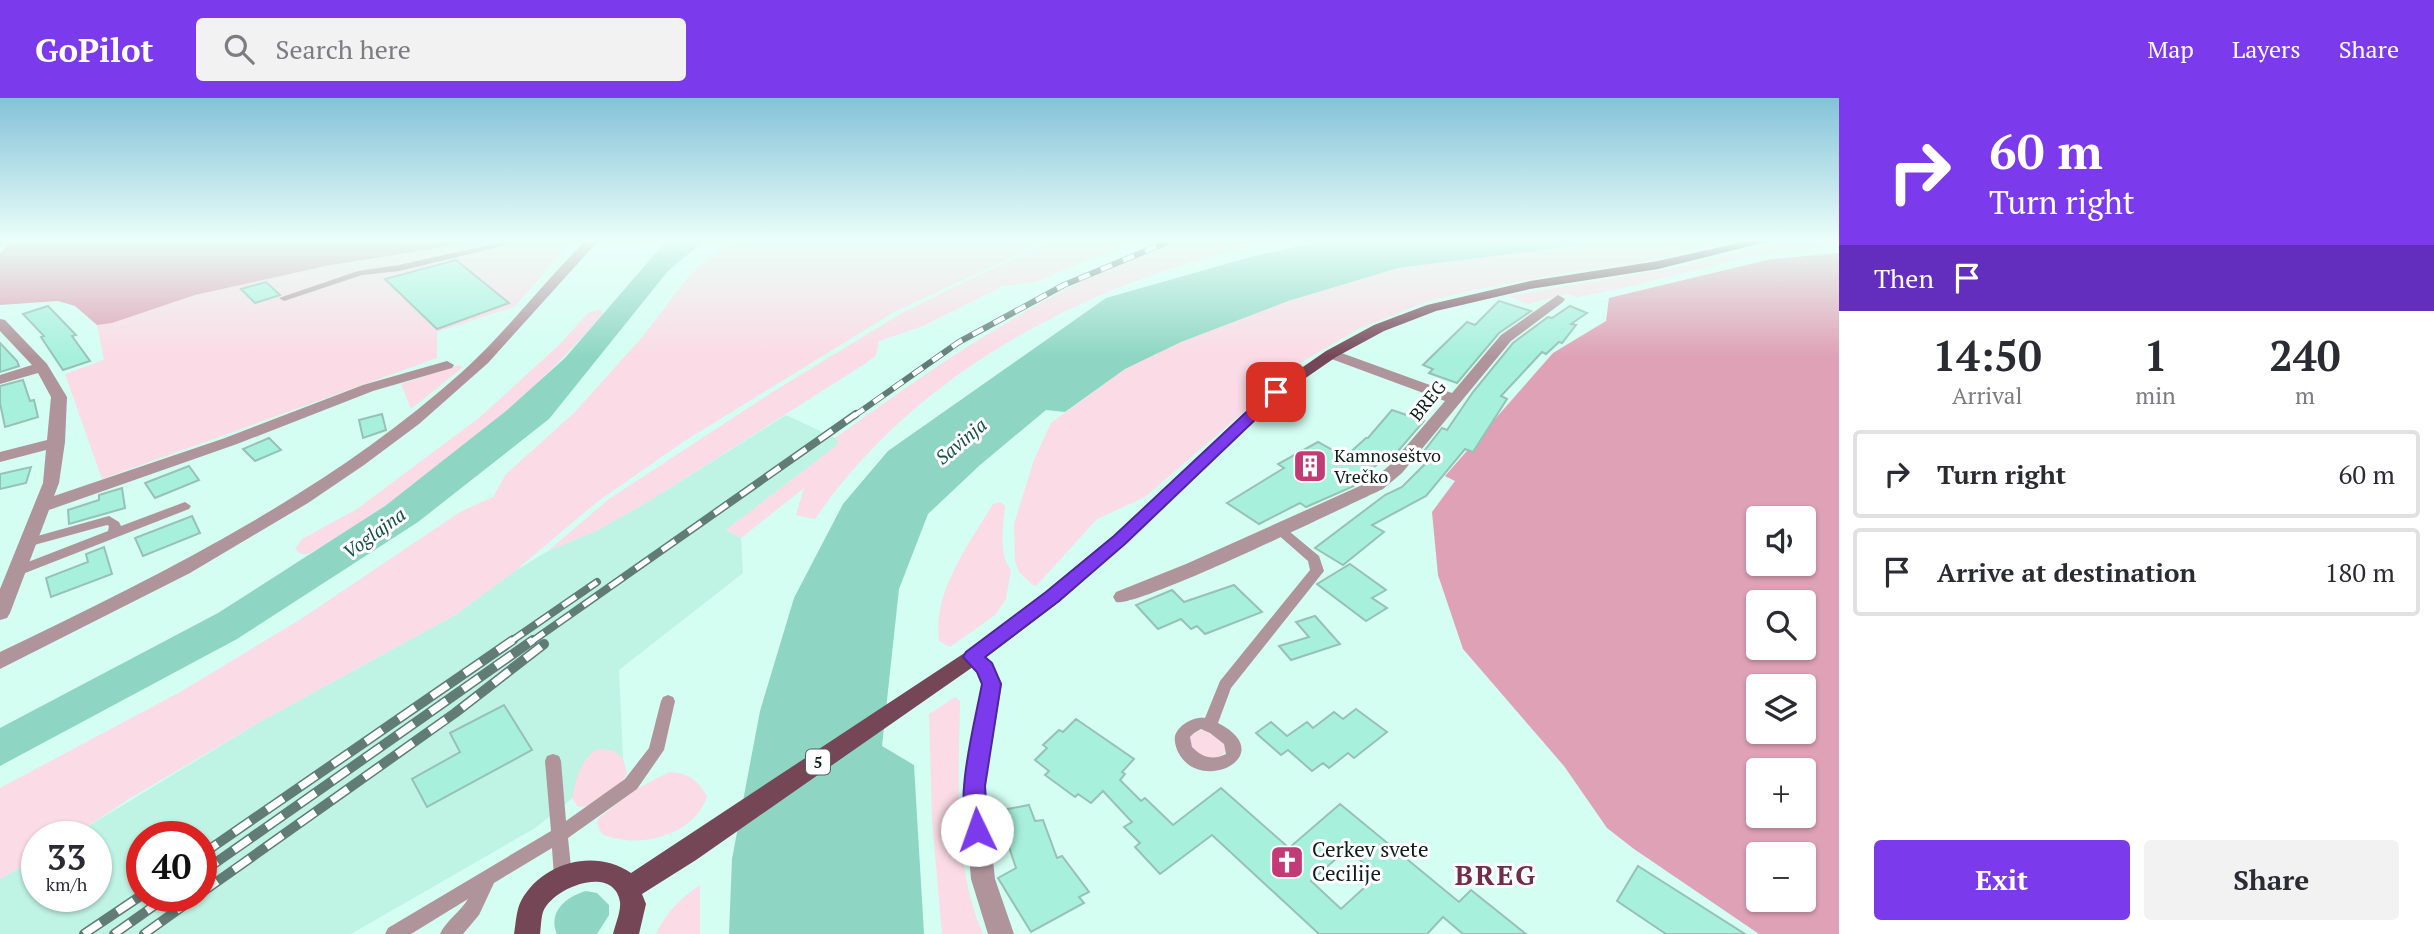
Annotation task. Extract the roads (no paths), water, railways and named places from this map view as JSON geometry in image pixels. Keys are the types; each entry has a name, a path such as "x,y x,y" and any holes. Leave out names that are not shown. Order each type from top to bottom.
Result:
{"main road":[{"name":"5","path":"629,887 687,852 949,673 1052,597 1120,540 1276,392 1331,354 1379,328 1432,308 1530,285 1568,279"},
{"path":"527,934 530,913 538,899 562,877 578,871 601,870 620,877 629,887 633,917 626,934"}],"street":[{"path":"0,656 191,566 336,478 393,437 467,375 557,279"},
{"name":"BREG","path":"1123,597 1377,485 1396,469 1506,338 1558,299"},
{"path":"0,613 51,483 57,442 59,397 42,367 2,327"},
{"path":"1331,354 1454,399"},
{"path":"41,507 231,441 368,388 447,365"},
{"path":"0,380 42,367"},
{"path":"0,457 57,442"},
{"path":"972,657 985,668 992,684 974,786 983,879 1001,934"}],"lane":[{"path":"284,298 342,279"},
{"path":"15,572 185,506"},
{"path":"27,542 109,520 115,525 114,532"},
{"path":"1210,724 1225,684 1317,571 1314,559 1280,530"},
{"path":"394,934 558,836 631,784 656,750 668,701"},
{"path":"553,761 562,877"},
{"path":"449,934 458,928 478,903 489,877"}],"water":[{"name":"Voglajna","path":"633,279 662,279 549,419 418,522 237,639 0,766 0,728 218,613 385,506 506,411 565,358"},
{"name":"Savinja","path":"1173,279 1361,279 1288,301 1181,342 1125,369 1065,412 1046,410 980,465 928,514 899,589 882,746 914,765 924,934 729,934 732,859 760,711 794,598 843,504 888,451 1106,298"},
{"path":"586,891 597,893 609,905 609,915 597,934 557,934 555,919 561,906"}],"railway":[{"path":"854,416 959,342 1078,279"},
{"path":"531,642 856,414"},
{"path":"510,642 597,582"},
{"path":"217,844 513,640"},
{"path":"217,862 533,640"},
{"path":"217,882 455,713 544,644"},
{"path":"84,934 126,906"},
{"path":"114,934 145,912"},
{"path":"144,934 175,912"}],"place":[{"name":"Kamnoseštvo Vrečko","path":"1310,466"},
{"name":"Cerkev svete Cecilije","path":"1287,862"}],"district":[{"name":"BREG","path":"1496,875"}]}
